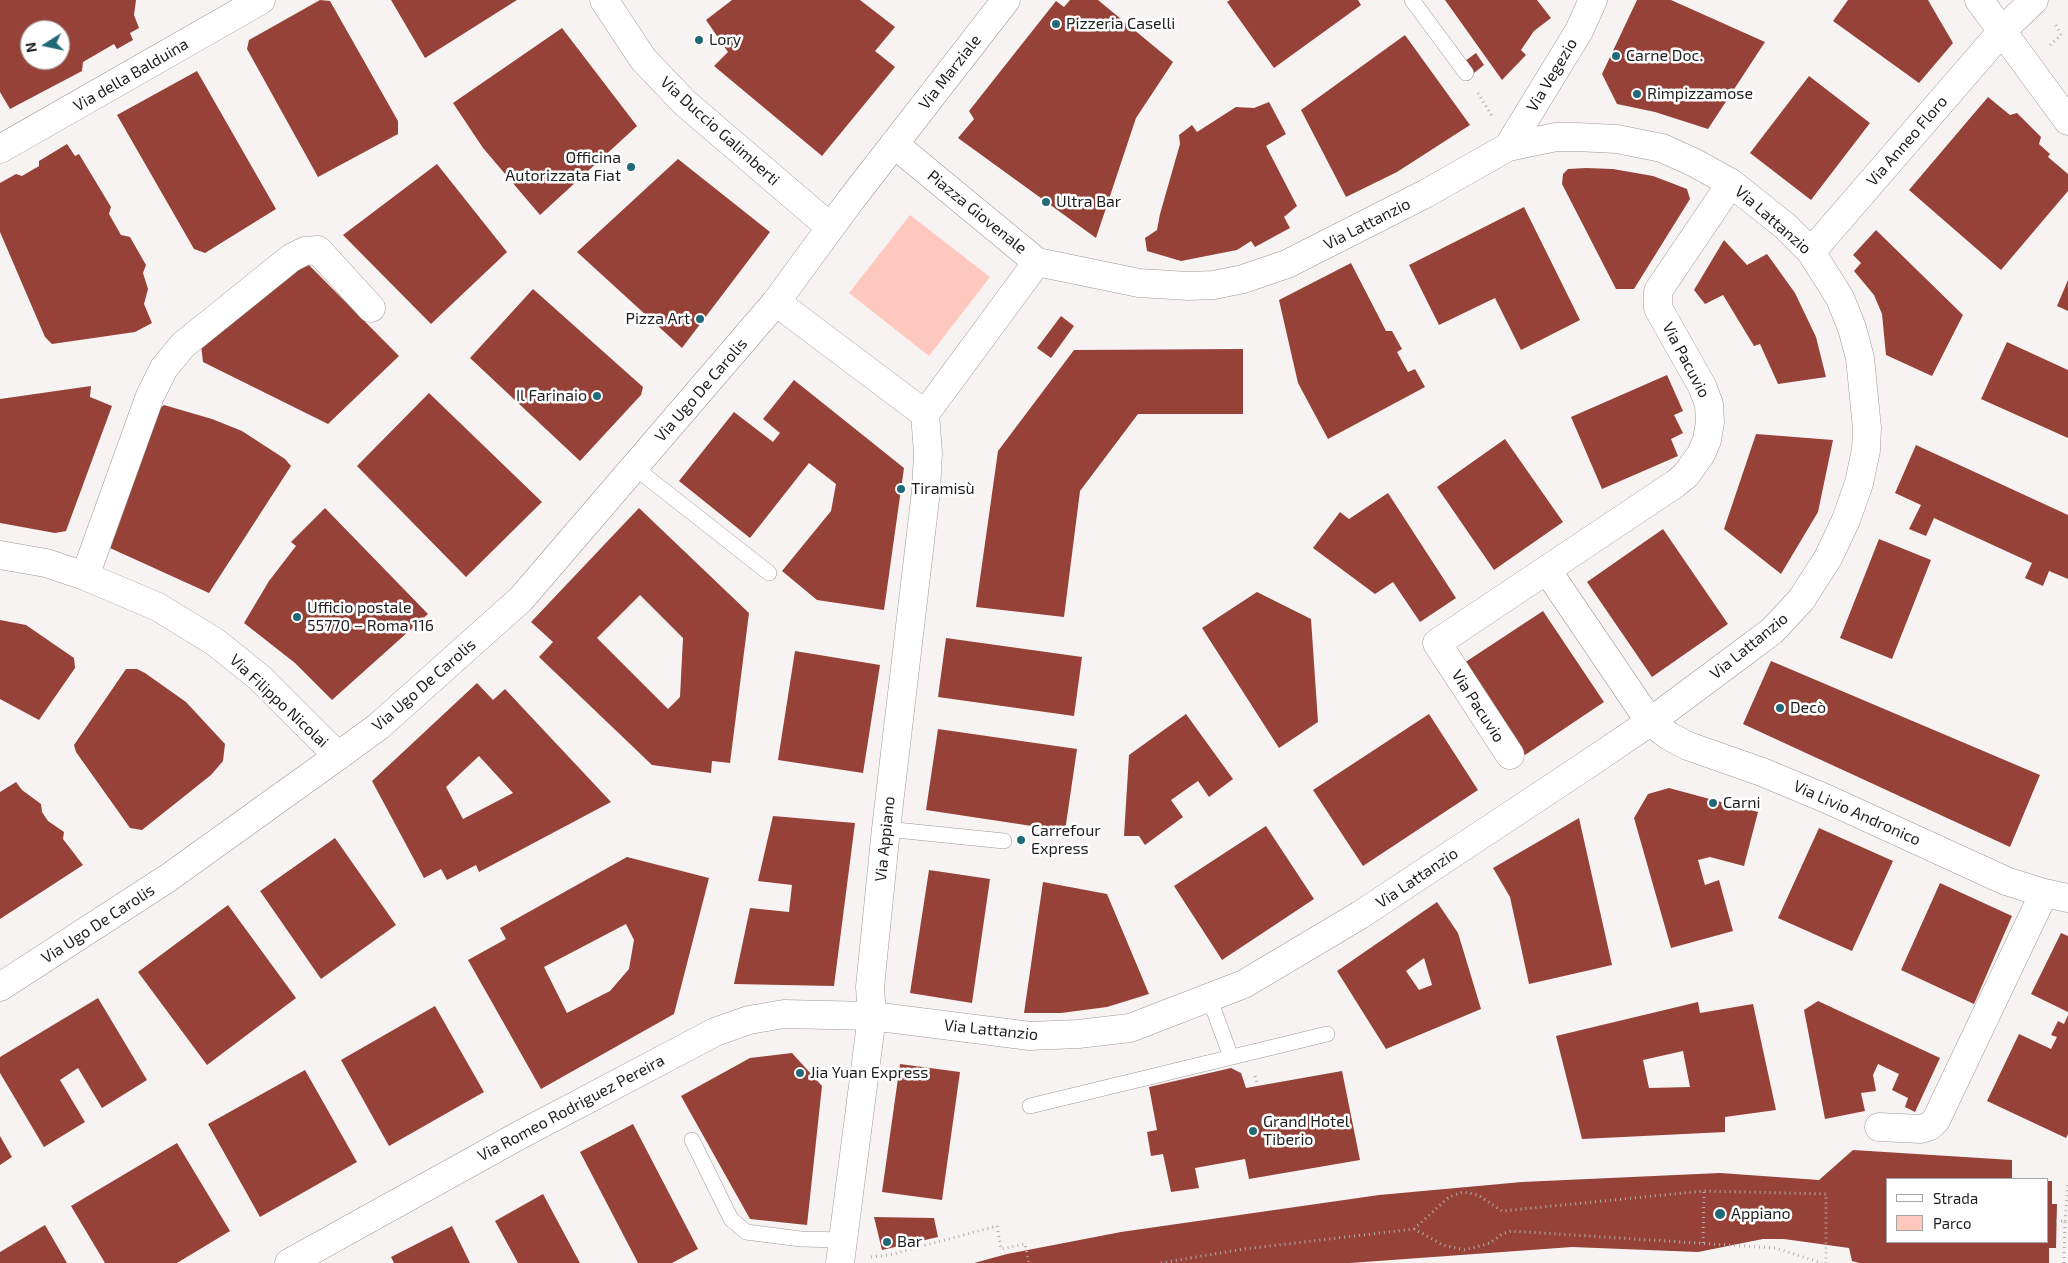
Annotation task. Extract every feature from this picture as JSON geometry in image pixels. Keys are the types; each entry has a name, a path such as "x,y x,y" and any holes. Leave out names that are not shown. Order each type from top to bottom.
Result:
{"street":[{"name":"Via della Balduina","path":"0,148 261,0"},
{"name":"Via Duccio Galimberti","path":"604,0 643,59 685,103 830,227"},
{"name":"Via Marziale","path":"894,144 1006,0"},
{"name":"Via Vegezio","path":"1508,147 1579,31 1593,0"},
{"path":"1979,0 2003,30 2068,121"},
{"path":"2003,30 2005,0"},
{"name":"Via Anneo Floro","path":"1811,252 2003,30 2043,7"},
{"name":"Via Lattanzio","path":"872,1016 1030,1036 1078,1034 1130,1028 1244,984 1360,915 1650,722 1752,646 1789,614 1809,589 1828,558 1852,504 1866,450 1866,416 1862,368 1846,313 1829,279 1811,252 1784,226 1730,183 1695,163 1662,148 1617,139 1556,137 1508,147 1425,194 1321,247 1262,274 1214,285 1161,286 1037,262"},
{"path":"894,144 830,227 776,302 925,414"},
{"name":"Piazza Giovenale","path":"894,144 1037,262 925,414"},
{"name":"Via Pacuvio","path":"1510,755 1437,643 1675,484 1686,475 1704,447 1710,422 1709,404 1702,386 1658,308 1658,291 1730,183"},
{"path":"85,576 150,396 164,368 184,345 291,258 305,251 318,250 370,308"},
{"name":"Via Ugo De Carolis","path":"0,986 168,878 379,726 521,599 776,302"},
{"name":"Via Appiano","path":"841,1255 872,1016 870,987 886,828 926,491 928,453 925,414"},
{"name":"Via Filippo Nicolai","path":"0,555 46,563 85,576 158,607 215,642 260,678 338,756"},
{"path":"1547,570 1650,722"},
{"name":"Via Livio Andronico","path":"1650,722 1669,736 1688,746 1762,772 1991,874 2056,895"},
{"path":"1879,1127 1921,1129 1930,1126 1936,1120 2056,895"},
{"name":"Via Romeo Rodriguez Pereira","path":"289,1263 518,1136 715,1032 749,1020 784,1014 872,1016"}],"lane":[{"path":"1412,0 1466,73"},
{"path":"634,467 769,574"},
{"path":"886,828 1004,841"},
{"path":"1209,997 1232,1057"},
{"path":"1030,1106 1327,1034"},
{"path":"692,1140 731,1219 746,1232 801,1239 841,1255"}],"path":[{"path":"2043,7 2062,35 2047,47"},
{"path":"2064,1263 2068,1181"},
{"path":"1414,1229 1449,1197 1463,1192 1478,1195 1502,1211 1704,1191 1826,1194 1826,1263"},
{"path":"1703,1243 1704,1191"},
{"path":"2056,1221 2065,1221"},
{"path":"841,1255 889,1255 997,1226 1001,1249 1025,1244 1029,1263"},
{"path":"1161,1263 1244,1249 1414,1229 1443,1245 1465,1250 1490,1243 1502,1234 1511,1231 1775,1248 1822,1263"}],"green space":[{"path":"910,215 990,277 929,356 849,293"}],"building":[{"path":"0,0 136,0 134,15 139,28 130,33 133,40 117,49 114,44 83,62 82,71 10,109 0,92"},
{"path":"320,0 330,1 398,121 398,134 318,177 247,49 249,40"},
{"path":"391,0 517,0 425,58"},
{"path":"732,0 860,0 895,27 875,51 895,67 822,156 714,66 728,52 706,20"},
{"path":"1070,0 1098,0 1173,62 1136,118 1096,238 958,138 974,119 969,111 1056,1 1064,7"},
{"path":"1230,0 1358,0 1361,5 1274,68 1227,2"},
{"path":"1445,0 1537,0 1551,18 1534,31 1521,50 1526,55 1502,80"},
{"path":"1637,0 1671,0 1765,42 1708,129 1655,112 1617,104 1602,74"},
{"path":"1848,0 1928,0 1953,43 1919,83 1833,21"},
{"path":"562,28 637,126 540,215 483,148 453,103"},
{"path":"1405,35 1470,125 1397,172 1346,197 1301,110"},
{"path":"1476,53 1484,65 1474,73 1465,61"},
{"path":"197,71 276,209 205,253 194,249 117,115"},
{"path":"1809,76 1870,123 1811,200 1750,153"},
{"path":"1988,97 2010,115 2017,113 2041,137 2039,144 2050,154 2048,157 2068,174 2068,191 2001,270 1909,190"},
{"path":"1269,102 1286,134 1266,146 1297,206 1284,217 1290,228 1255,247 1251,241 1237,250 1181,261 1147,251 1145,238 1157,230 1180,144 1179,135 1192,125 1197,132 1236,107 1254,108"},
{"path":"67,144 75,156 79,154 111,207 109,214 121,235 130,237 146,265 143,273 148,289 144,304 152,323 135,332 52,344 45,337 0,232 0,183 16,174 22,176 39,166 39,161"},
{"path":"678,159 770,232 682,348 577,252"},
{"path":"437,164 507,252 431,324 343,235"},
{"path":"1568,169 1613,169 1653,176 1687,189 1690,199 1634,289 1616,289 1562,184 1563,174"},
{"path":"1524,207 1580,320 1521,350 1495,298 1439,325 1409,265"},
{"path":"1876,230 1963,315 1932,376 1886,355 1882,314 1874,295 1854,271 1861,263 1853,255"},
{"path":"1724,240 1747,265 1767,254 1795,293 1816,337 1826,377 1778,384 1760,344 1754,346 1723,295 1705,304 1694,290"},
{"path":"307,263 399,356 328,424 203,362 201,345"},
{"path":"1351,263 1386,331 1392,331 1402,349 1397,352 1408,372 1415,369 1425,387 1328,439 1298,383 1279,300"},
{"path":"2068,280 2068,311 2057,306"},
{"path":"533,289 643,387 641,395 580,461 470,358"},
{"path":"1061,316 1074,326 1051,358 1037,348"},
{"path":"2007,342 2068,370 2068,438 1981,399"},
{"path":"1243,349 1243,414 1138,414 1080,491 1064,617 976,607 998,451 1074,350"},
{"path":"1667,375 1683,411 1674,415 1683,433 1671,439 1678,456 1602,489 1571,417"},
{"path":"794,380 904,468 884,610 817,600 782,571 831,511 836,484 809,463 750,538 679,481 734,412 773,442 780,433 763,419"},
{"path":"91,386 90,397 112,406 66,531 55,533 0,523 0,399"},
{"path":"429,393 542,502 466,577 357,466"},
{"path":"164,405 212,419 242,431 285,459 291,466 209,593 110,548 155,412"},
{"path":"1756,434 1833,440 1818,512 1781,574 1724,529"},
{"path":"1505,439 1563,522 1494,570 1437,487"},
{"path":"1916,445 2068,515 2068,579 2049,571 2043,586 2025,578 2032,563 1934,518 1926,536 1909,529 1921,505 1895,493"},
{"path":"1388,493 1456,598 1420,622 1393,582 1375,594 1313,548 1340,512 1349,519"},
{"path":"325,508 428,614 332,700 295,663 244,623 269,581 296,546 291,542"},
{"path":"639,508 749,613 730,763 712,761 711,773 652,765 539,657 553,642 531,622","holes":["640,595 683,638 680,697 668,709 597,638"]},
{"path":"1663,529 1728,624 1652,677 1587,582"},
{"path":"1879,539 1931,560 1892,659 1840,638"},
{"path":"1257,592 1311,619 1318,722 1279,748 1202,628"},
{"path":"1543,611 1604,702 1525,755 1464,663"},
{"path":"0,620 26,625 74,658 75,668 39,720 0,699"},
{"path":"946,638 1082,657 1074,716 938,697"},
{"path":"795,651 880,665 863,773 778,760"},
{"path":"1771,661 2040,775 2010,847 1743,724"},
{"path":"126,669 137,669 145,673 186,702 225,744 223,761 211,775 142,830 130,828 76,752 74,745"},
{"path":"477,683 493,700 505,689 611,802 479,872 476,865 447,880 441,869 424,878 372,781","holes":["479,756 513,793 463,819 446,787"]},
{"path":"1186,714 1233,779 1209,797 1198,781 1171,800 1183,817 1145,845 1139,836 1124,836 1129,755"},
{"path":"1429,714 1478,790 1363,866 1313,790"},
{"path":"938,729 1077,749 1065,831 926,810"},
{"path":"16,782 22,790 41,804 42,812 48,821 64,832 63,839 83,865 0,919 0,792"},
{"path":"1669,788 1758,812 1744,866 1710,857 1698,860 1705,885 1719,880 1733,931 1671,948 1634,818 1648,794"},
{"path":"773,816 855,823 834,986 734,984 750,908 789,912 792,885 758,881"},
{"path":"1579,818 1612,965 1529,984 1510,897 1493,868"},
{"path":"1266,826 1314,899 1222,960 1174,886"},
{"path":"1819,828 1893,861 1852,951 1778,918"},
{"path":"335,838 396,925 321,979 260,891"},
{"path":"627,857 709,878 674,1014 541,1089 468,960 506,939 500,928","holes":["626,924 634,940 629,969 610,991 567,1013 544,967"]},
{"path":"929,870 990,879 972,1003 910,993"},
{"path":"1043,882 1107,894 1149,994 1107,1007 1061,1013 1024,1013"},
{"path":"1940,883 2012,916 1974,1004 1901,970"},
{"path":"1437,902 1458,933 1481,1009 1386,1049 1337,971","holes":["1424,958 1432,985 1419,990 1406,971"]},
{"path":"228,905 296,998 207,1065 138,972"},
{"path":"2061,933 2068,936 2068,1012 2031,994"},
{"path":"98,998 147,1080 102,1108 78,1068 60,1080 85,1122 44,1147 0,1073 0,1057"},
{"path":"1818,1001 1940,1058 1915,1112 1905,1107 1908,1098 1892,1090 1899,1074 1878,1064 1873,1075 1876,1091 1861,1093 1865,1111 1825,1119 1804,1010"},
{"path":"1698,1002 1700,1013 1753,1004 1776,1110 1725,1117 1725,1132 1582,1139 1556,1036","holes":["1683,1051 1690,1087 1649,1088 1643,1060"]},
{"path":"435,1006 484,1092 389,1146 341,1060"},
{"path":"2068,1015 2068,1134 2066,1138 1987,1101 2019,1034 2051,1049 2057,1037 2051,1035 2058,1021 2064,1024"},
{"path":"792,1053 822,1086 807,1225 750,1219 681,1096 750,1058"},
{"path":"900,1064 960,1072 942,1200 882,1192"},
{"name":"Grand Hotel Tiberio","path":"1231,1068 1241,1073 1246,1088 1342,1071 1360,1160 1249,1179 1245,1159 1195,1168 1199,1188 1171,1192 1163,1154 1151,1156 1147,1132 1157,1130 1149,1087"},
{"path":"305,1070 357,1162 260,1217 208,1124"},
{"path":"633,1124 698,1249 672,1263 638,1263 580,1152"},
{"path":"0,1136 12,1157 0,1165"},
{"path":"177,1143 230,1231 177,1263 105,1263 71,1206"},
{"name":"Appiano","path":"1853,1150 2012,1160 2012,1178 1886,1178 1886,1243 2048,1243 2048,1181 2052,1181 2052,1204 2057,1204 2056,1248 2049,1248 2049,1263 1859,1263 1852,1261 1849,1248 1784,1239 1763,1239 1698,1252 1572,1247 1350,1263 974,1263 1007,1254 1121,1232 1379,1195 1522,1182 1720,1173 1819,1180"},
{"path":"543,1194 580,1263 518,1263 495,1221"},
{"path":"874,1217 934,1218 938,1237 882,1250"},
{"path":"45,1225 67,1263 0,1263 0,1252"},
{"path":"452,1226 470,1263 394,1263 391,1257"}],"place":[{"name":"Pizzeria Caselli","path":"1056,24"},
{"name":"Lory","path":"699,40"},
{"name":"Carne Doc.","path":"1616,56"},
{"name":"Rimpizzamose","path":"1637,94"},
{"name":"Officina Autorizzata Fiat","path":"631,167"},
{"name":"Ultra Bar","path":"1046,202"},
{"name":"Pizza Art","path":"700,319"},
{"name":"Il Farinaio","path":"597,396"},
{"name":"Tiramisù","path":"901,489"},
{"name":"Ufficio postale 55770 – Roma 116","path":"297,617"},
{"name":"Decò","path":"1780,708"},
{"name":"Carni","path":"1713,803"},
{"name":"Carrefour Express","path":"1021,840"},
{"name":"Jia Yuan Express","path":"800,1073"},
{"name":"Grand Hotel Tiberio","path":"1253,1131"},
{"name":"Appiano","path":"1720,1214"},
{"name":"Bar","path":"887,1242"}]}
